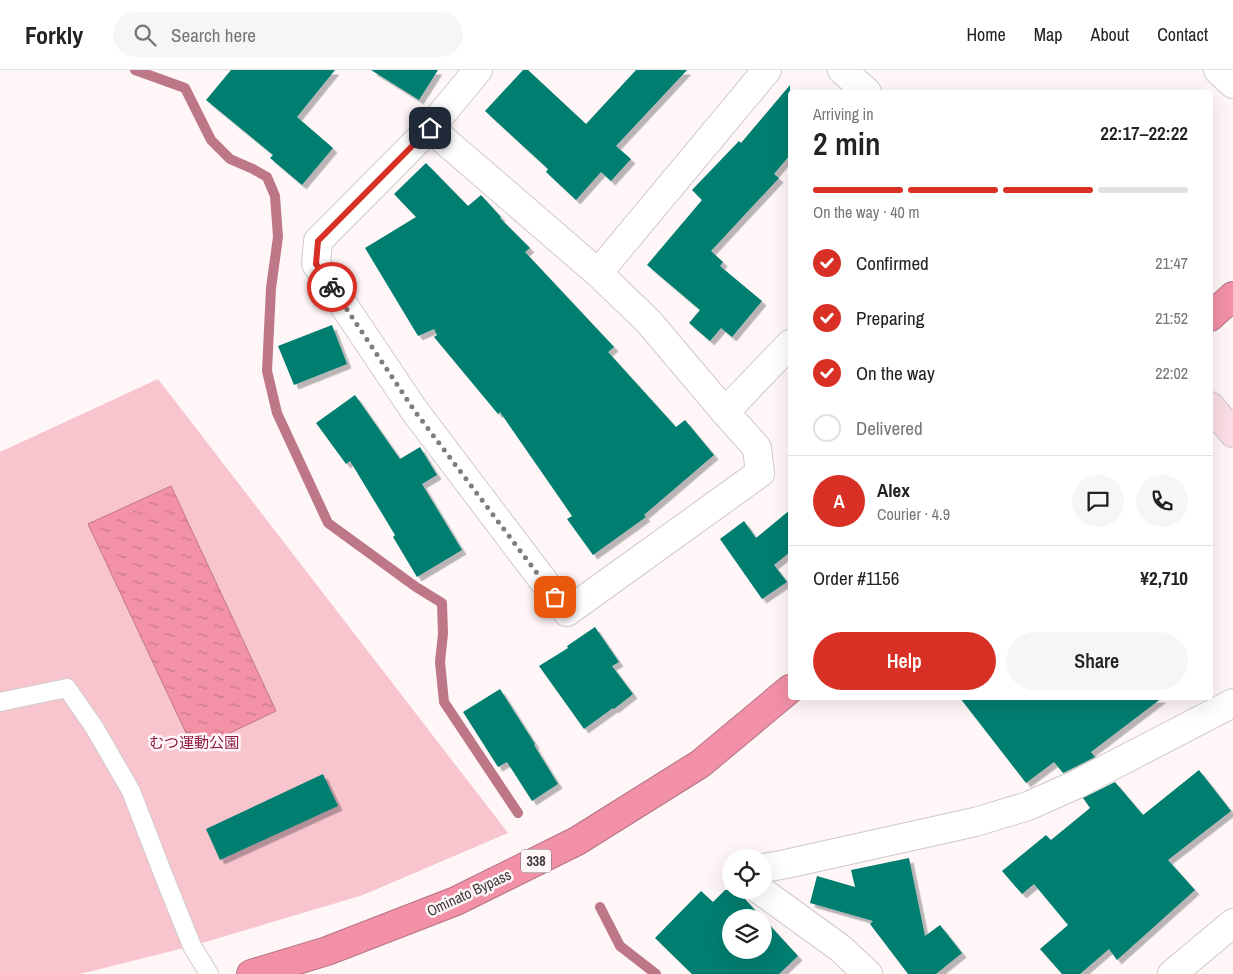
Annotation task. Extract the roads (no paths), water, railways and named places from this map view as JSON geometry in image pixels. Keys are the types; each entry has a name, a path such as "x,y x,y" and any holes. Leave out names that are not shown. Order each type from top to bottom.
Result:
{"highway":[{"path":"1213,314 1233,296"},
{"name":"Ominato Bypass","path":"251,974 327,951 456,901 577,841 700,764 788,691"}],"main road":[{"path":"1213,410 1233,433"}],"street":[{"path":"430,128 598,273 648,321 757,448 760,472 567,612 414,410 316,264 318,241 430,128 478,70"},
{"path":"598,273 767,70"},
{"path":"842,70 865,90"},
{"path":"1218,70 1233,84"},
{"path":"726,412 788,346"},
{"path":"772,866 975,822 1028,806 1075,785 1233,703"},
{"path":"772,899 840,948 868,974"},
{"path":"1172,974 1233,923"}],"lane":[{"path":"0,702 67,688 94,727 131,791 192,946 209,974"}],"water":[{"path":"171,486 276,711 194,750 88,524"}],"waterway":[{"path":"135,70 185,88 211,140 230,159 267,177 275,196 278,237 271,288 267,371 277,413 328,523 416,587 442,603 443,634 440,662 444,702 518,813"},
{"path":"600,907 620,946 656,974"}],"park label":[{"name":"むつ運動公園","path":"194,743"}]}
